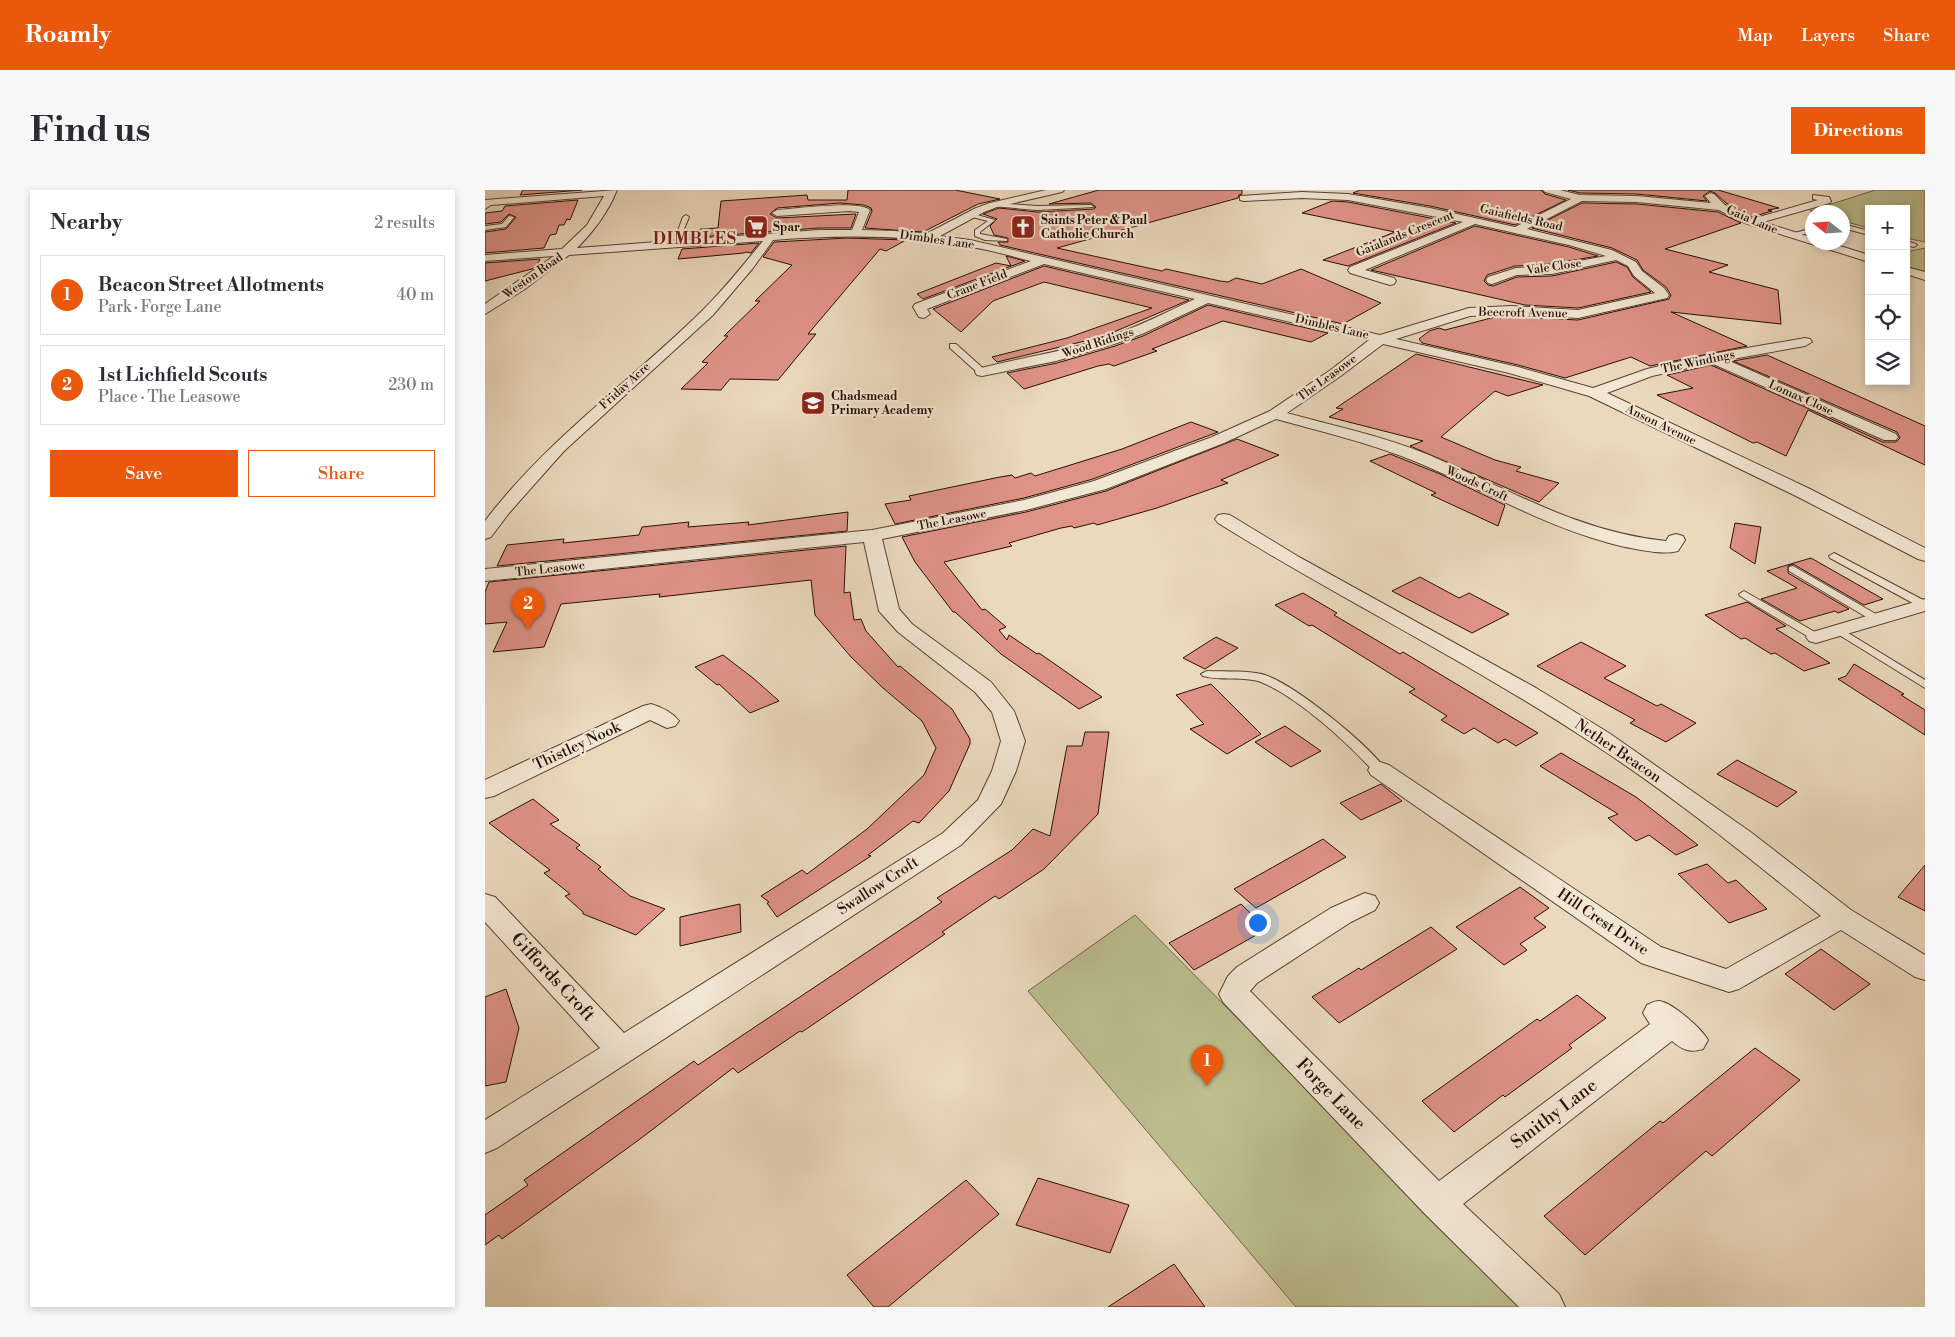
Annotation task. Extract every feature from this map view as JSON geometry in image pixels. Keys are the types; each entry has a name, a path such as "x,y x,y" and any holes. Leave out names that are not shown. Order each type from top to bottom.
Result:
{"street":[{"path":"930,237 970,215 994,205 1059,190"},
{"path":"1548,190 1580,198 1637,199 1721,207"},
{"path":"485,206 488,202 611,192"},
{"name":"Weston Road","path":"485,310 567,253 591,226 611,192"},
{"name":"Gaiafields Road","path":"1244,198 1336,192 1474,220 1608,252 1632,264 1638,273 1660,291"},
{"name":"Gaia Lane","path":"1703,192 1714,198 1721,207 1752,222 1805,240"},
{"path":"996,193 1022,198"},
{"path":"1752,222 1826,201 1817,197"},
{"path":"1515,231 1580,198"},
{"path":"978,200 981,203 994,205"},
{"path":"777,213 849,208 865,210 855,233"},
{"name":"Gaialands Crescent","path":"1389,281 1354,270 1474,220"},
{"name":"Dimbles Lane","path":"485,258 675,243 766,239 782,235 855,233 930,237 970,243 1379,339"},
{"name":"Friday Acre","path":"485,533 503,509 558,448 708,312 749,266 766,239"},
{"name":"Gaia Lane","path":"1839,250 1865,258"},
{"name":"Vale Close","path":"1491,281 1516,272 1552,270 1618,256"},
{"name":"Crane Field","path":"924,314 919,307 1043,260"},
{"path":"1910,271 1925,276"},
{"name":"Beecroft Avenue","path":"1379,339 1469,312 1511,310 1578,314 1663,295 1660,291"},
{"name":"Wood Ridings","path":"982,372 1031,363 1081,350 1129,334 1208,298"},
{"name":"Anson Avenue","path":"1379,339 1513,370 1593,393 1802,492 1925,555"},
{"name":"The Leasowe","path":"485,575 872,536 1026,506 1100,485 1211,443 1275,414 1337,372 1379,339"},
{"name":"The Windings","path":"1593,393 1647,374 1712,358 1805,342"},
{"name":"Lomax Close","path":"1712,358 1895,436 1867,446"},
{"name":"Woods Croft","path":"1275,414 1385,444 1421,458 1575,529 1651,546 1671,547 1676,540"},
{"name":"Nether Beacon","path":"1224,519 1290,561 1528,693 1601,738 1743,839 1841,917 1925,969"},
{"name":"Swallow Croft","path":"485,1138 951,839 988,804 1004,770 1013,741 1003,711 983,687 905,628 889,611 872,536"},
{"path":"1816,637 1924,605"},
{"name":"Thistley Nook","path":"485,790 651,711 667,721"},
{"name":"Hill Crest Drive","path":"1380,770 1651,955 1729,981 1841,917"},
{"name":"Forge Lane","path":"1365,903 1341,915 1247,975 1238,984 1234,994 1437,1203 1546,1307"},
{"name":"Giffords Croft","path":"485,904 621,1050"},
{"name":"Smithy Lane","path":"1437,1203 1674,1026"}],"lane":[{"path":"994,205 1037,208 1091,207"},
{"path":"970,215 992,220 977,230 977,235 985,238 1005,240"},
{"path":"497,236 511,217"},
{"path":"675,243 687,217"},
{"path":"485,228 504,226"},
{"path":"1850,228 1865,232"},
{"path":"1789,235 1805,232"},
{"path":"1910,244 1914,245"},
{"path":"953,346 982,372"},
{"path":"1834,556 1924,605"},
{"path":"1793,569 1877,619"},
{"path":"1744,594 1816,637"},
{"path":"1840,631 1925,684"},
{"path":"1207,674 1262,678 1296,698 1353,741 1380,770"}],"green space":[{"path":"1875,190 1925,190 1925,242 1910,239 1910,205 1865,205 1865,227 1850,223 1850,205 1829,205"},
{"path":"1925,248 1925,272 1910,267 1910,251"},
{"path":"1135,915 1524,1307 1296,1307 1028,991"}],"building":[{"path":"523,190 582,190 520,195"},
{"path":"848,190 955,190 1000,199 978,204 923,232 865,228 872,211 871,208 864,205 840,203 777,208 770,214 777,218 856,214 851,228 819,228 686,238 688,233 701,229 718,228 721,201 807,195 808,200 847,200"},
{"path":"1099,190 1242,190 1242,194 1238,198 1057,248 1162,271 1166,269 1228,282 1236,278 1262,284 1301,269 1381,303 1343,324 1000,245 998,242 1008,242 1008,238 994,235 990,226 997,219 983,214 999,208 1037,212 1094,209 1096,207 1091,203 1049,204"},
{"path":"1360,190 1541,190 1545,194 1566,200 1515,225 1430,206 1353,193"},
{"path":"1568,190 1718,190 1779,208 1768,210 1772,211 1752,217 1726,203 1710,191 1703,196 1707,201 1637,194 1580,193"},
{"path":"578,200 570,220 567,219 564,225 559,225 556,234 550,235 544,248 485,253 485,232 506,229 516,217 509,214 501,222 485,224 485,213 502,211 505,206"},
{"path":"1332,201 1348,202 1456,223 1348,266 1323,260 1395,232 1302,213"},
{"path":"1582,203 1637,204 1718,212 1741,223 1665,249 1728,265 1709,272 1778,290 1781,324 1671,312 1747,346 1650,366 1631,357 1565,378 1422,343 1419,339 1429,331 1439,328 1445,330 1499,316 1578,320 1669,299 1671,295 1666,287 1643,270 1637,260 1612,248 1532,228"},
{"path":"1475,226 1569,247 1598,256 1552,264 1515,266 1487,275 1484,281 1488,285 1493,286 1517,277 1552,276 1616,262 1627,267 1633,277 1651,292 1578,308 1525,305 1371,270"},
{"path":"847,238 906,240 886,251 880,249 808,334 816,334 778,380 730,379 721,390 681,389 708,363 702,362 728,336 724,336 760,301 755,301 792,265 763,257 774,242"},
{"path":"759,243 751,253 678,259 682,249"},
{"path":"1006,256 1025,261 923,299 917,294 996,263 1011,266"},
{"path":"540,259 532,269 485,281 485,263"},
{"path":"1044,266 1189,300 1102,337 997,362 992,357 1067,338 1152,308 1044,282 993,301 961,332 933,309"},
{"path":"1208,305 1328,333 1311,342 1223,321 1152,349 1157,351 1114,366 1109,364 1098,366 1024,389 1007,373 1057,363 1115,346 1143,336"},
{"path":"1416,354 1543,385 1508,396 1495,391 1441,437 1495,460 1521,467 1516,471 1559,483 1539,502 1410,446 1423,441 1329,417 1343,409 1336,408"},
{"path":"1767,355 1925,426 1925,465 1808,410 1786,456 1757,442 1753,443 1657,395 1693,388 1667,375 1711,365 1883,442 1896,442 1900,438 1897,432 1733,361"},
{"path":"1191,422 1218,432 1093,479 1024,498 895,524 885,504 911,500 909,496 1000,477 1012,475 1015,478 1031,473 1035,476 1122,449"},
{"path":"1237,439 1279,455 1221,480 1228,483 1157,508 1097,525 1094,523 1074,528 1072,526 1061,528 1009,543 1012,546 944,562 982,610 985,609 1006,627 999,630 1007,640 1009,635 1037,654 1039,653 1102,697 1079,709 1001,654 953,612 915,562 902,537 1026,512 1106,491"},
{"path":"1390,454 1440,474 1505,505 1498,526 1431,495 1436,493 1370,461"},
{"path":"848,512 847,531 497,566 507,545 564,539 563,543 639,535 642,527 689,522 688,527 749,522 748,525"},
{"path":"1735,523 1761,527 1755,564 1730,548"},
{"path":"846,546 844,593 850,592 854,620 861,619 866,631 898,667 900,666 952,709 970,739 970,744 949,791 919,823 913,821 868,855 871,856 777,917 767,903 769,902 761,896 802,870 807,874 867,829 924,775 936,748 922,721 883,688 851,657 815,615 811,580 659,597 660,594 561,604 544,647 493,652 507,622 485,624 485,592 489,582"},
{"path":"1811,558 1883,599 1864,605 1793,564 1788,566 1788,573 1849,609 1800,621 1761,599 1797,588 1767,571"},
{"path":"1420,577 1459,598 1469,593 1509,614 1472,633 1392,591"},
{"path":"1303,593 1337,613 1334,615 1400,654 1403,652 1538,733 1516,746 1505,739 1498,743 1474,728 1464,734 1441,720 1447,716 1409,692 1415,689 1312,625 1309,626 1275,605"},
{"path":"1747,602 1786,626 1776,629 1830,663 1804,671 1775,653 1771,654 1745,638 1741,639 1705,615"},
{"path":"1216,637 1238,648 1205,669 1183,658"},
{"path":"1581,642 1626,666 1604,678 1657,706 1661,704 1696,723 1666,742 1630,723 1635,720 1537,666"},
{"path":"723,655 779,701 750,713 719,684 717,685 695,667"},
{"path":"1854,664 1904,694 1901,695 1925,710 1925,735 1838,679 1846,676"},
{"path":"1211,684 1261,734 1227,754 1190,729 1204,724 1176,695"},
{"path":"1285,726 1321,751 1291,767 1255,742"},
{"path":"1085,732 1109,732 1098,814 1044,869 999,899 995,896 942,932 945,934 802,1032 800,1031 738,1073 733,1068 640,1139 502,1239 499,1235 485,1245 485,1215 528,1185 524,1180 694,1061 698,1065 942,902 937,898 1012,850 1033,829 1050,836 1067,746 1082,746"},
{"path":"1561,753 1636,797 1698,845 1676,855 1649,835 1636,841 1608,818 1618,814 1540,766"},
{"path":"1737,760 1797,792 1777,807 1717,774"},
{"path":"1381,784 1402,801 1361,820 1340,803"},
{"path":"533,799 559,820 550,824 580,845 576,848 601,867 598,869 630,896 665,909 636,935 583,914 565,896 570,894 544,873 550,870 489,823"},
{"path":"1323,839 1346,857 1256,908 1234,889"},
{"path":"1707,864 1728,883 1736,880 1767,909 1729,923 1678,874"},
{"path":"1925,865 1925,911 1898,897"},
{"path":"1520,887 1549,908 1534,918 1546,927 1520,944 1527,950 1504,965 1456,927"},
{"path":"740,904 741,932 680,946 680,917"},
{"path":"1241,904 1267,929 1194,970 1169,943"},
{"path":"1431,927 1457,949 1339,1023 1312,997 1359,968 1361,970"},
{"path":"1821,949 1870,984 1834,1010 1785,974"},
{"path":"506,989 519,1028 506,1082 485,1086 485,997"},
{"path":"1577,995 1606,1018 1569,1045 1572,1048 1505,1097 1503,1095 1454,1132 1422,1101 1537,1019 1540,1021"},
{"path":"1755,1048 1800,1080 1712,1156 1706,1151 1585,1255 1544,1216 1660,1121 1663,1123"},
{"path":"1038,1178 1129,1205 1110,1253 1016,1225"},
{"path":"966,1180 999,1214 888,1307 874,1307 847,1275"},
{"path":"1174,1264 1205,1307 1108,1307"}],"place":[{"name":"Spar","path":"756,227"},
{"name":"Saints Peter & Paul Catholic Church","path":"1023,227"},
{"name":"Chadsmead Primary Academy","path":"813,403"},
{"name":"1st Lichfield Scouts","path":"528,629"},
{"name":"Beacon Street Allotments","path":"1207,1086"}],"district":[{"name":"DIMBLES","path":"695,239"}]}
